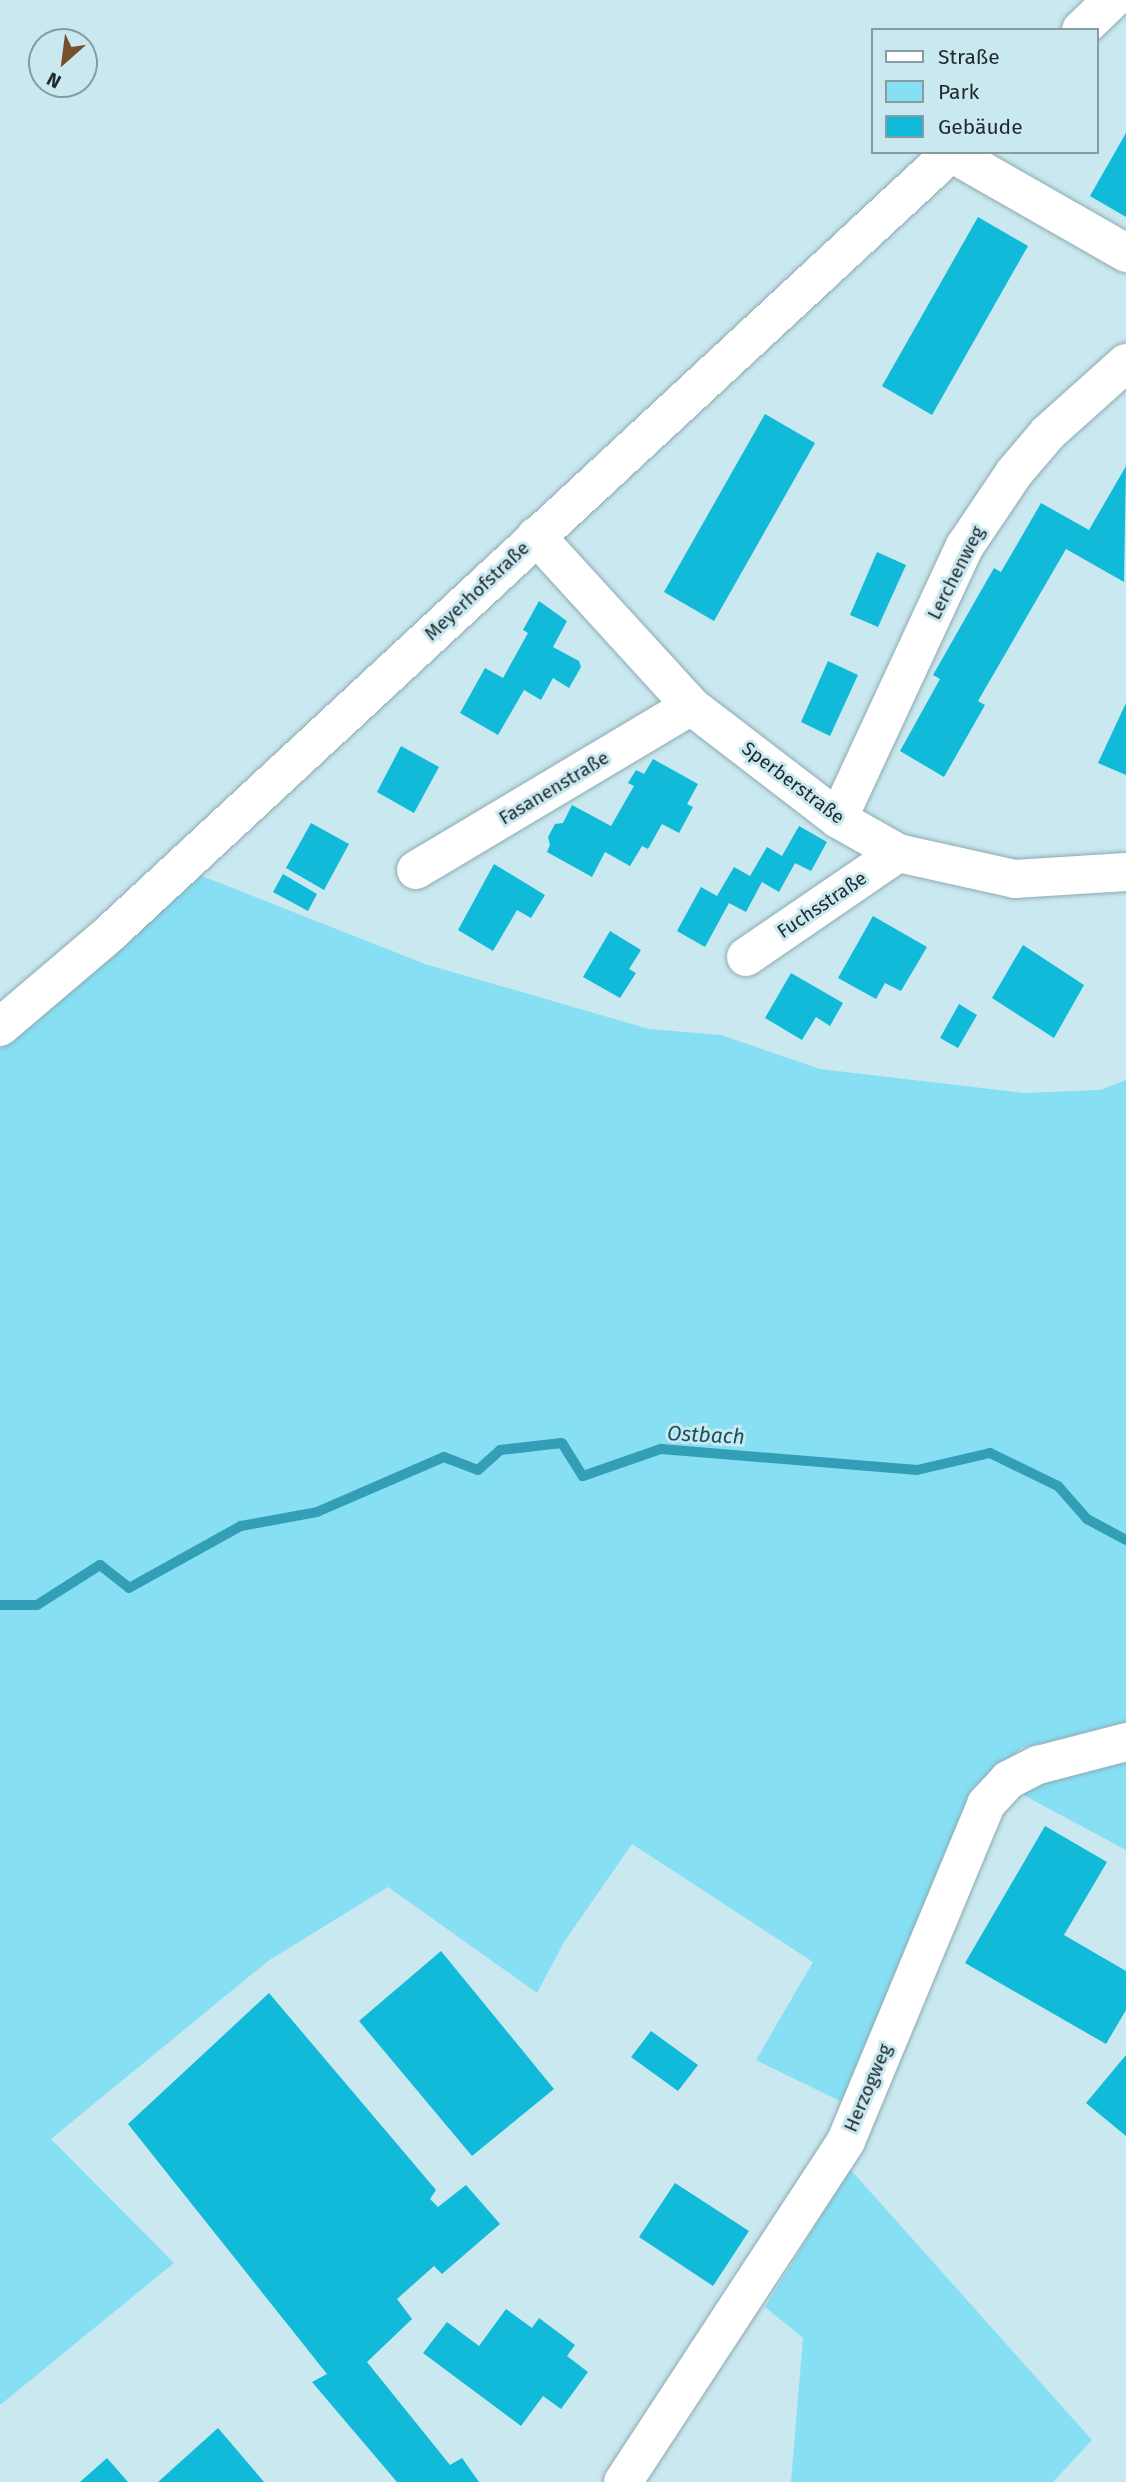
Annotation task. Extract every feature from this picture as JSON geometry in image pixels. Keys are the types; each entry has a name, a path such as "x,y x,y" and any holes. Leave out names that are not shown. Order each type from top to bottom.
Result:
{"street":[{"path":"1083,28 1112,0"},
{"name":"Meyerhofstraße","path":"0,1027 107,936 950,154"},
{"path":"953,154 1126,253"},
{"name":"Lerchenweg","path":"838,819 965,546 1014,473 1048,433 1126,363"},
{"name":"Sperberstraße","path":"536,536 691,706 838,819 898,853 1014,879 1125,871"},
{"name":"Fasanenstraße","path":"416,870 691,706"},
{"name":"Fuchsstraße","path":"746,957 898,853"},
{"name":"Herzogweg","path":"623,2482 846,2141 986,1804 1008,1780 1038,1765 1126,1742"}],"green space":[{"path":"197,874 425,964 649,1029 721,1035 820,1069 1024,1093 1100,1090 1126,1080 1126,1722 1022,1748 983,1779 844,2103 756,2060 813,1962 632,1844 564,1942 537,1993 388,1887 268,1961 51,2139 174,2263 0,2405 0,1049"},
{"path":"1126,1760 1126,1850 1014,1790"},
{"path":"850,2169 1092,2440 1053,2482 791,2482 803,2338 765,2307"}],"building":[{"path":"1126,133 1126,217 1090,196"},
{"path":"978,217 1028,246 932,415 882,386"},
{"path":"765,414 815,443 714,621 664,592"},
{"path":"1126,466 1124,582 1066,549 978,701 985,705 944,777 900,751 940,679 933,675 994,568 1001,572 1041,503 1089,530"},
{"path":"877,552 906,565 878,627 850,615"},
{"path":"539,601 567,621 553,647 579,661 581,667 569,688 553,678 541,700 524,690 498,735 460,713 485,668 503,678 528,633 523,630"},
{"path":"828,661 858,675 830,736 801,722"},
{"path":"1126,703 1126,775 1098,763"},
{"path":"401,746 439,767 414,813 377,792"},
{"path":"653,759 698,784 687,804 693,807 679,833 662,824 648,849 642,846 630,866 605,852 592,877 547,852 550,845 548,837 555,824 563,823 572,805 611,826 634,786 628,783 636,770 644,774"},
{"path":"311,823 349,844 324,890 286,868"},
{"path":"799,826 827,842 811,871 795,863 779,892 762,882 746,912 729,903 705,947 677,931 701,887 717,896 734,867 750,876 767,847 782,856"},
{"path":"494,864 545,895 531,918 517,910 493,951 458,930"},
{"path":"283,874 317,894 308,911 273,892"},
{"path":"873,916 927,947 901,991 885,983 876,999 838,978"},
{"path":"610,931 641,950 629,969 636,973 620,998 583,977"},
{"path":"1023,945 1084,985 1054,1038 992,998"},
{"path":"791,973 843,1003 830,1026 816,1017 802,1040 765,1018"},
{"path":"959,1004 977,1015 958,1048 940,1038"},
{"path":"1045,1826 1107,1862 1064,1935 1126,1971 1126,2010 1106,2044 965,1963"},
{"path":"441,1951 554,2089 472,2156 359,2021"},
{"path":"269,1993 436,2190 430,2199 438,2207 466,2185 500,2224 442,2274 434,2266 397,2299 412,2319 367,2362 450,2465 462,2458 479,2482 397,2482 312,2382 327,2374 128,2124"},
{"path":"651,2031 698,2065 678,2091 631,2057"},
{"path":"1126,2055 1126,2136 1086,2103"},
{"path":"675,2183 749,2231 713,2286 639,2237"},
{"path":"506,2309 532,2328 539,2318 575,2345 567,2356 588,2372 561,2409 543,2396 521,2426 423,2353 447,2322 479,2346"},
{"path":"218,2428 264,2482 158,2482"},
{"path":"107,2458 128,2482 80,2482"}],"waterway":[{"name":"Ostbach","path":"0,1605 37,1605 100,1565 129,1588 241,1526 317,1512 444,1457 478,1470 500,1450 562,1443 583,1476 661,1449 917,1470 990,1453 1058,1486 1087,1519 1126,1540"}]}
